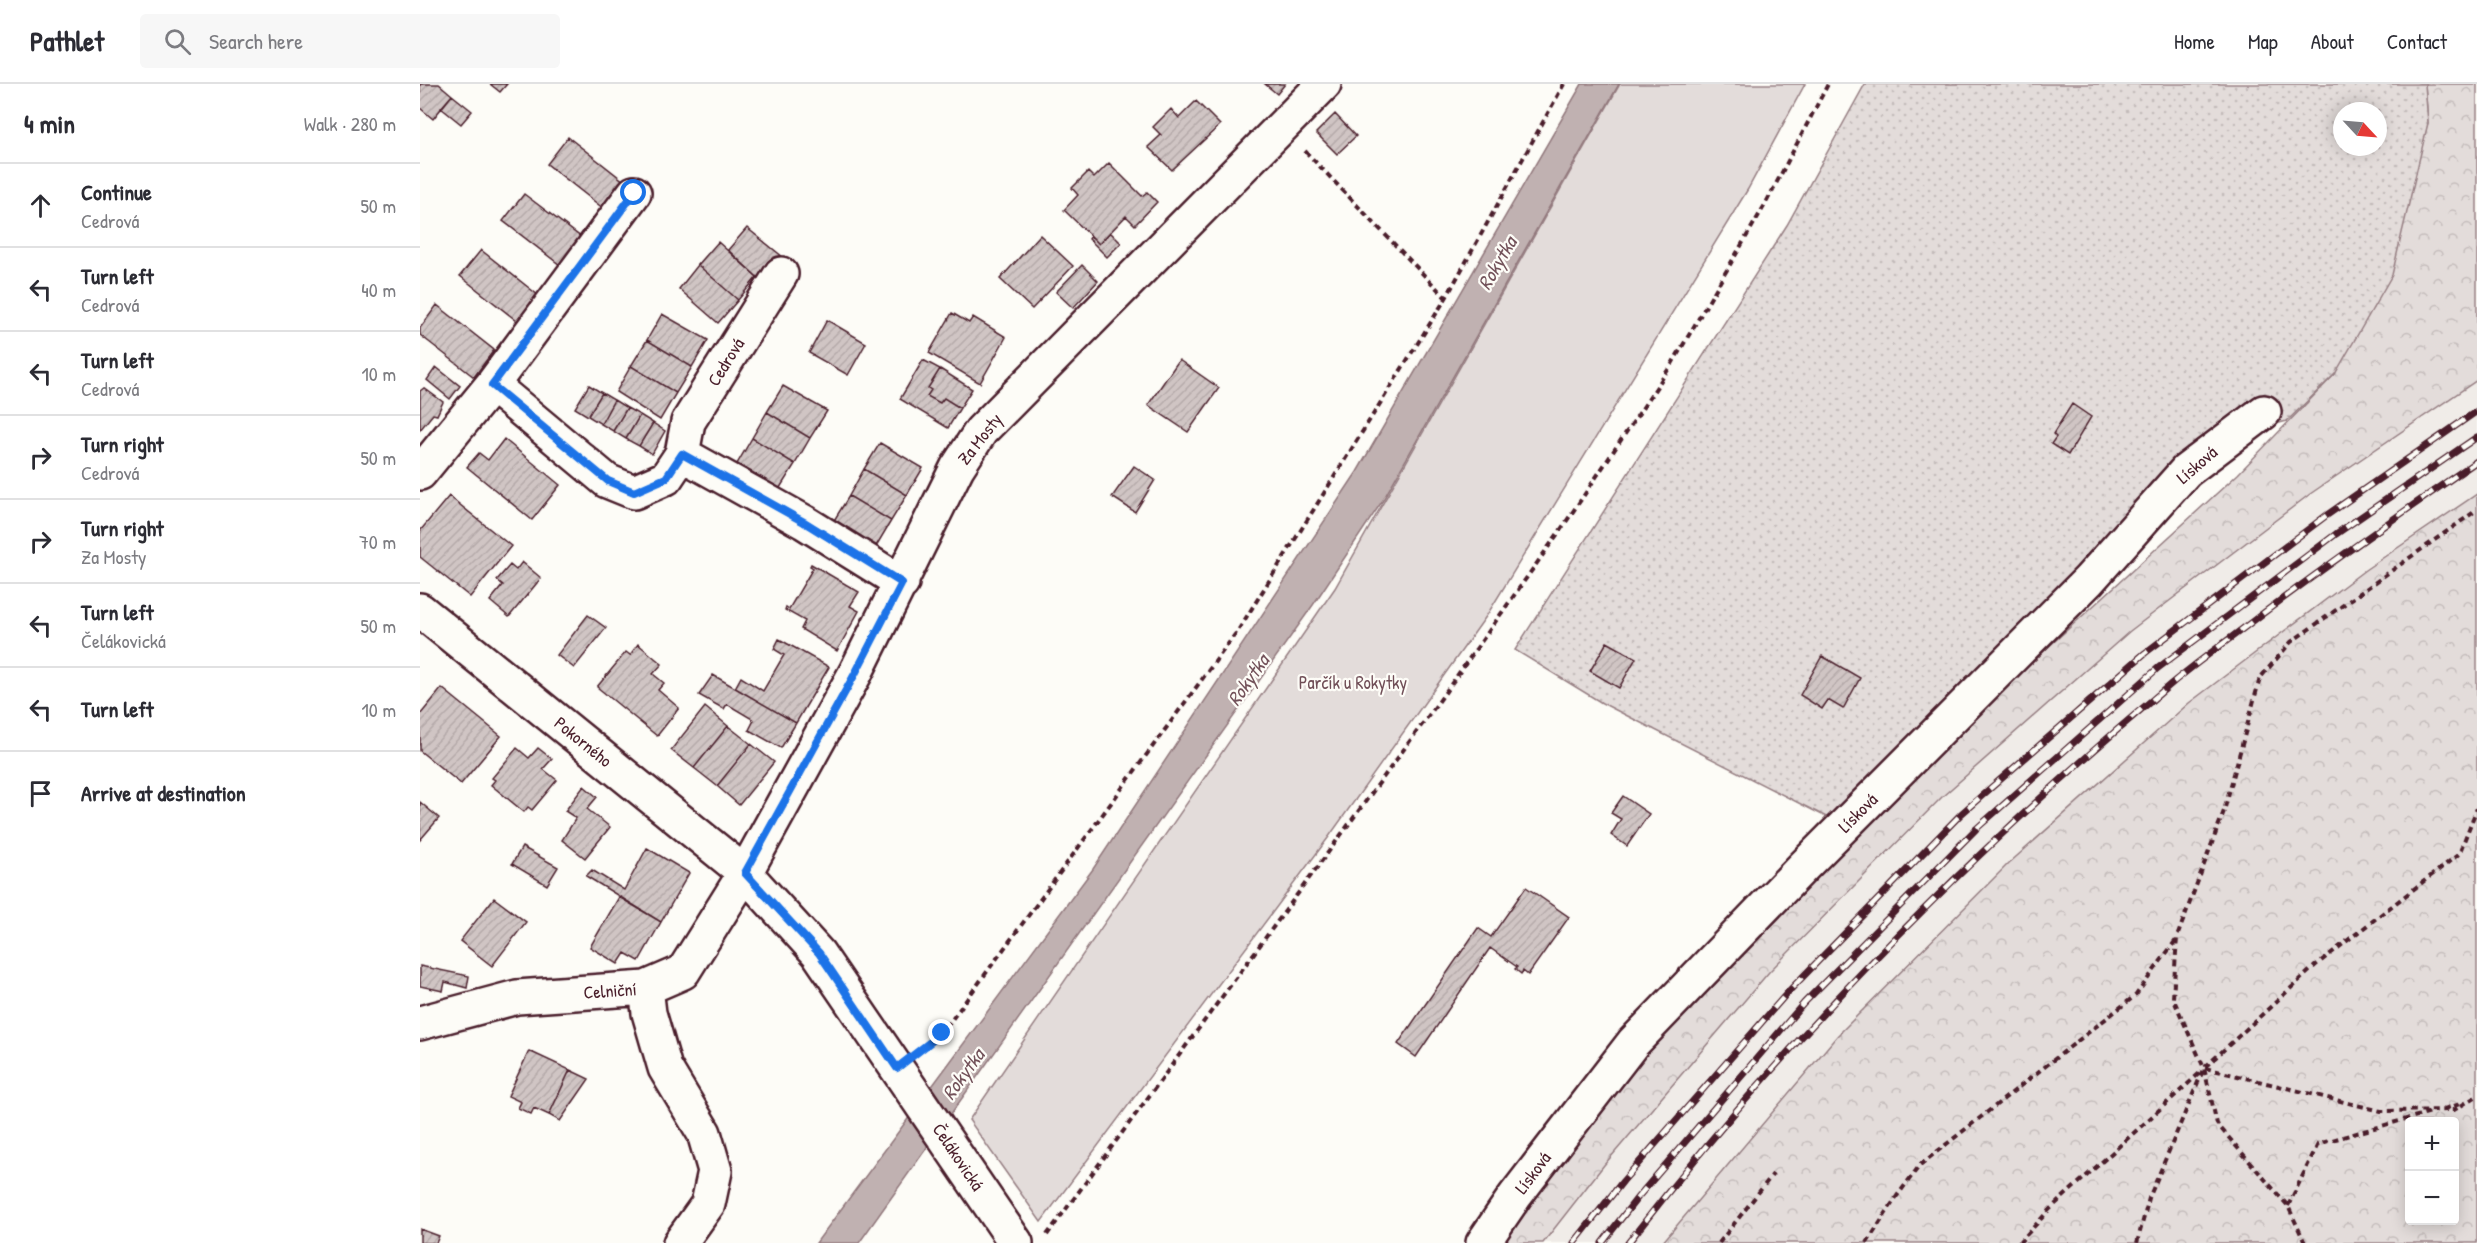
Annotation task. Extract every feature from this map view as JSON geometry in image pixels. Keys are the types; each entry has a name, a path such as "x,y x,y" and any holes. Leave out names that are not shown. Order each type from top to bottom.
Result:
{"street":[{"name":"Za Mosty","path":"745,873 856,672 957,468 981,431 1324,84"},
{"path":"420,473 492,385 634,193"},
{"name":"Cedrová","path":"492,385 608,481 634,492 666,478 682,454 688,422 782,274"},
{"name":"Lísková","path":"1483,1243 1515,1196 1633,1043 1803,867 2089,580 2186,471 2264,412"},
{"path":"682,454 804,522 902,583"},
{"name":"Pokorného","path":"420,609 745,873"},
{"name":"Čelákovická","path":"745,873 819,953 1016,1243"},
{"name":"Celniční","path":"420,1023 517,997 646,988 683,972 745,873"},
{"path":"646,988 650,1013 665,1068 704,1133 715,1171 708,1204 680,1243"}],"path":[{"path":"902,1075 942,1033 1239,629 1446,298 1564,84"},
{"path":"1041,1243 1432,711 1564,525 1672,364 1766,203 1828,84"},
{"path":"1281,127 1446,298"},
{"path":"1867,1243 1920,1165 2136,995 2177,938 2224,811 2260,678 2290,642 2477,510"},
{"path":"2019,1243 2050,1209 2316,965 2459,854 2477,808"},
{"path":"2177,938 2173,998 2204,1068 2217,1124 2288,1206 2305,1243"},
{"path":"2204,1068 2381,1111 2454,1110 2477,1096"},
{"path":"2137,1243 2149,1198 2204,1068"},
{"path":"2288,1206 2318,1144 2438,1110"},
{"path":"1719,1243 1773,1174"}],"shaded area":[{"path":"2477,380 2477,494 2365,570 2189,703 2008,864 1837,1036 1662,1243 1543,1243 1604,1165 1769,972 1943,796 2130,631 2310,494"}],"green space":[{"name":"Parčík u Rokytky","path":"1620,84 1805,84 1748,189 1487,615 1328,838 1041,1222 969,1120 1335,588"},
{"path":"1865,84 2425,84 2428,123 2392,275 2335,374 2287,421 2200,443 1840,824 1602,703 1515,650 1787,225"},
{"path":"2425,84 2477,84 2477,380 2310,494 2130,631 1943,796 1769,972 1604,1165 1543,1243 1497,1243 1616,1081 1977,712 2238,474 2335,374 2428,123"},
{"path":"2477,494 2477,1243 1662,1243 1837,1036 2008,864 2189,703 2365,570"}],"water":[{"name":"Rokytka","path":"1582,84 1619,84 1383,500 1313,605 859,1243 816,1243 1093,869 1357,472"}],"building":[{"path":"420,84 439,84 452,95 433,119 420,108"},
{"path":"490,84 507,84 500,92"},
{"path":"1265,84 1285,84 1277,94"},
{"path":"452,95 472,111 461,124 441,108"},
{"path":"1196,101 1220,125 1172,170 1148,147 1161,135 1153,127 1171,109 1179,118"},
{"path":"1335,114 1356,136 1337,154 1316,133"},
{"path":"568,137 625,182 604,209 547,164"},
{"path":"1109,163 1142,196 1147,192 1157,202 1135,225 1126,216 1099,244 1064,210 1078,195 1072,188 1088,172 1094,178"},
{"path":"524,194 582,238 560,265 503,221"},
{"path":"747,228 788,261 766,285 728,250"},
{"path":"1110,232 1121,243 1107,257 1089,239 1091,236 1099,244"},
{"path":"1040,235 1073,266 1032,309 1000,279"},
{"path":"718,242 757,277 738,300 698,265"},
{"path":"481,250 538,295 517,321 460,276"},
{"path":"698,265 738,300 718,323 679,289"},
{"path":"1082,265 1098,281 1073,308 1056,292"},
{"path":"437,305 494,350 474,377 420,335 420,328"},
{"path":"952,313 969,323 973,317 1006,337 980,383 929,353"},
{"path":"662,314 708,340 692,367 647,340"},
{"path":"827,320 866,343 848,375 809,353"},
{"path":"647,340 692,367 676,393 631,366"},
{"path":"923,360 940,369 928,388 931,390 927,396 940,403 944,398 960,408 948,428 900,399"},
{"path":"1179,360 1219,388 1188,432 1148,405"},
{"path":"631,366 676,393 660,420 616,392"},
{"path":"436,367 460,386 450,399 427,380"},
{"path":"940,369 972,389 960,408 944,398 940,403 927,396 931,390 928,388"},
{"path":"589,385 602,393 588,416 575,408"},
{"path":"783,386 827,411 810,438 767,412"},
{"path":"424,388 443,402 437,415 433,414 420,430 420,391"},
{"path":"602,393 614,400 601,424 588,416"},
{"path":"614,400 627,408 613,431 601,424"},
{"path":"2072,404 2091,417 2068,455 2051,444 2056,437 2053,434"},
{"path":"627,408 640,415 626,439 613,431"},
{"path":"767,412 810,438 795,464 752,438"},
{"path":"640,415 653,423 639,446 626,439"},
{"path":"653,423 665,431 652,454 639,446"},
{"path":"752,438 795,464 778,491 737,464"},
{"path":"504,439 560,485 532,520 467,467 479,453 488,460"},
{"path":"880,443 923,468 907,495 864,469"},
{"path":"1134,466 1155,480 1135,512 1112,497"},
{"path":"864,469 907,495 891,521 849,496"},
{"path":"449,496 511,546 470,597 420,557 420,531"},
{"path":"849,496 891,521 875,548 833,522"},
{"path":"522,562 541,578 509,617 490,601 503,585 497,580 510,565 516,570"},
{"path":"811,564 859,592 850,606 859,611 837,651 801,629 805,621 785,610 786,607 789,609 813,568"},
{"path":"588,615 606,628 574,668 557,655"},
{"path":"779,639 829,667 796,723 735,688 741,677 763,691 784,655 774,649"},
{"path":"1607,642 1636,658 1619,688 1590,671"},
{"path":"638,644 662,664 653,674 664,683 658,690 679,708 657,736 597,687 626,652 630,655"},
{"path":"1822,656 1860,678 1843,709 1828,700 1822,709 1800,695"},
{"path":"713,675 796,723 781,748 749,730 754,720 727,704 724,709 699,695"},
{"path":"442,688 501,736 461,784 420,751 420,715"},
{"path":"705,707 728,726 694,768 671,750"},
{"path":"728,726 751,744 717,786 694,768"},
{"path":"751,744 774,762 739,805 717,786"},
{"path":"517,748 529,758 538,748 552,759 543,769 557,780 532,810 528,807 524,812 491,785 495,780 492,778"},
{"path":"584,786 597,797 587,809 610,827 585,858 562,840 576,818 565,811"},
{"path":"1623,796 1649,814 1627,846 1611,835 1621,819 1611,813"},
{"path":"420,802 439,818 420,840"},
{"path":"522,847 558,867 547,885 512,864"},
{"path":"647,848 689,873 661,922 586,876 592,870 624,890"},
{"path":"1526,887 1569,917 1528,975 1523,971 1521,974 1515,969 1517,967 1490,948 1416,1057 1398,1044 1478,928 1491,937"},
{"path":"619,897 661,922 639,961 625,953 618,964 590,947"},
{"path":"494,898 526,922 492,966 460,941"},
{"path":"420,966 469,976 467,988 445,982 443,991 420,986"},
{"path":"529,1051 570,1070 549,1115 534,1108 531,1114 518,1108 521,1102 508,1096"},
{"path":"570,1070 589,1079 560,1121 549,1115"},
{"path":"420,1229 439,1236 436,1243 420,1243"}],"railway":[{"path":"1574,1243 1623,1181 1789,991 1961,814 2145,653 2327,515 2477,411"},
{"path":"1602,1243 1638,1197 1804,1003 1976,829 2158,668 2336,534 2477,437"},
{"path":"1628,1243 1689,1167 1817,1020 1884,949 2025,813 2190,669 2334,561 2477,461"}],"route":[{"path":"634,193 492,385 608,481 634,492 666,478 682,454 804,522 902,583 856,672 745,873 819,953 897,1068 942,1033"}]}
